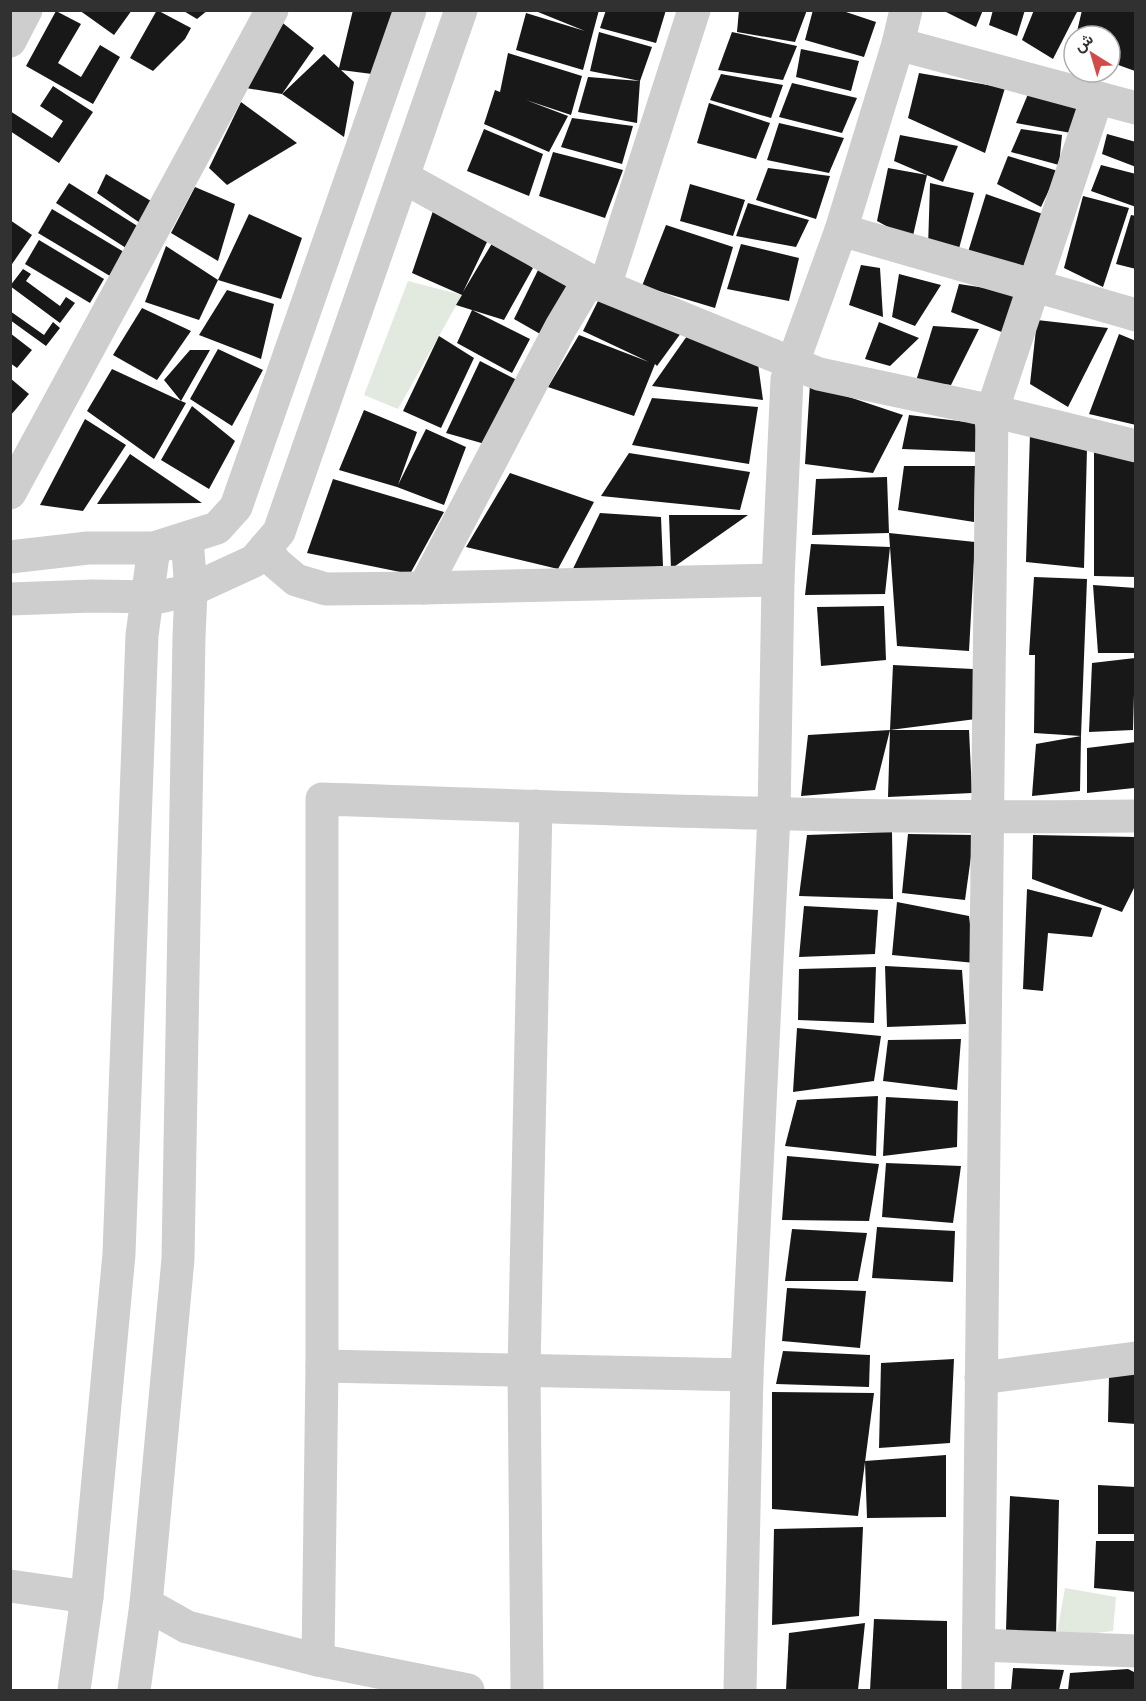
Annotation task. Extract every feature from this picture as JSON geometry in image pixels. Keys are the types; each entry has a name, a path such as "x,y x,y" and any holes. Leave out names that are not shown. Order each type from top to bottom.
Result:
{"street":[{"path":"10,41 26,10"},
{"path":"10,493 272,10"},
{"path":"10,557 88,548 154,548 218,528 236,507 410,10"},
{"path":"10,598 160,597 191,590 254,561 279,532 461,10"},
{"path":"424,588 561,327 597,283 694,10"},
{"path":"740,1690 747,1375 774,815 778,580 787,379 841,230 898,44 906,10"},
{"path":"898,44 1136,108"},
{"path":"381,93 426,112"},
{"path":"978,1690 992,411 1097,98"},
{"path":"403,177 597,283 819,374 992,411 1136,446"},
{"path":"841,230 1136,315"},
{"path":"134,1690 146,1604 178,1259 188,649 191,590 187,539"},
{"path":"74,1690 87,1598 119,1254 142,635 154,548"},
{"path":"265,548 276,562 296,580 326,589 778,580"},
{"path":"318,1660 322,1366 322,799 774,815 988,818 1136,816"},
{"path":"528,1690 524,1369 536,806"},
{"path":"981,1378 1136,1358"},
{"path":"322,1366 747,1375"},
{"path":"10,1586 87,1598"},
{"path":"146,1604 187,1627 318,1660 468,1690"},
{"path":"979,1645 1136,1651"}],"shaded area":[{"path":"408,281 462,295 398,409 364,395"},
{"path":"1065,1588 1116,1597 1113,1631 1056,1638"}],"building":[{"path":"79,10 132,10 114,35"},
{"path":"157,10 191,28 185,39 153,71 130,58"},
{"path":"182,10 208,10 197,19"},
{"path":"353,10 393,12 372,74 341,70 354,82 344,137 282,94 324,54 339,68"},
{"path":"533,10 599,10 583,70 516,50 526,13 585,31"},
{"path":"606,10 666,10 656,43 600,28"},
{"path":"739,10 807,10 795,42 737,32"},
{"path":"813,10 840,10 876,22 864,57 805,40"},
{"path":"942,10 983,10 976,27"},
{"path":"993,10 1025,10 1017,36 989,25"},
{"path":"1034,10 1078,10 1071,24 1062,24 1062,41 1053,59 1022,40"},
{"path":"1082,10 1136,10 1135,71 1122,66 1122,24 1079,24"},
{"path":"56,11 81,24 58,63 81,77 100,45 120,57 93,104 26,66"},
{"path":"279,20 314,48 282,94 246,88"},
{"path":"599,32 652,47 640,81 590,71"},
{"path":"732,32 797,46 783,80 718,70"},
{"path":"801,49 859,61 851,91 796,77"},
{"path":"508,53 582,76 571,115 526,100 568,116 549,152 484,124 495,90 500,92"},
{"path":"919,73 1005,88 985,153 908,118"},
{"path":"721,74 783,85 771,118 710,100"},
{"path":"588,77 640,81 637,123 578,112"},
{"path":"792,83 857,98 842,133 779,117"},
{"path":"53,86 93,112 59,163 10,131 10,111 52,138 63,121 40,106"},
{"path":"1028,94 1081,107 1071,133 1016,123"},
{"path":"241,102 297,143 227,185 209,168"},
{"path":"709,103 770,123 756,159 697,143"},
{"path":"572,118 633,126 622,164 561,147"},
{"path":"779,123 844,138 829,173 767,160"},
{"path":"484,129 543,154 529,196 467,171"},
{"path":"1021,129 1062,135 1059,165 1011,152"},
{"path":"1107,134 1136,142 1136,167 1102,154"},
{"path":"900,135 958,146 943,182 894,161"},
{"path":"553,152 623,170 605,218 539,196"},
{"path":"1008,156 1058,171 1041,207 997,184"},
{"path":"1101,165 1136,174 1136,207 1091,191"},
{"path":"768,168 830,176 816,219 756,200"},
{"path":"888,168 927,175 912,240 877,221"},
{"path":"106,174 151,201 140,223 97,193"},
{"path":"69,183 139,227 126,248 56,203"},
{"path":"930,183 974,193 957,256 928,247"},
{"path":"690,184 745,200 733,236 680,221"},
{"path":"195,187 235,204 218,261 171,233"},
{"path":"986,194 1051,217 1033,272 968,252"},
{"path":"1083,196 1129,208 1103,287 1064,268"},
{"path":"748,203 809,220 796,247 736,236"},
{"path":"52,209 124,252 110,276 38,233"},
{"path":"433,211 488,240 463,292 494,240 533,268 504,320 456,305 462,295 412,273"},
{"path":"249,214 302,238 281,299 218,280"},
{"path":"1131,215 1136,216 1136,269 1116,264"},
{"path":"10,220 32,235 10,267"},
{"path":"666,225 733,247 715,308 642,286"},
{"path":"39,240 104,279 90,303 25,264"},
{"path":"741,244 799,258 789,301 727,289"},
{"path":"166,246 218,280 199,320 145,302"},
{"path":"541,264 571,283 542,335 514,319"},
{"path":"861,265 880,268 883,317 849,305"},
{"path":"23,269 31,274 26,281 60,306 66,297 75,303 60,323 10,286"},
{"path":"899,274 941,285 915,326 892,317"},
{"path":"959,284 1018,293 1004,333 951,312"},
{"path":"227,290 274,304 261,359 199,335"},
{"path":"600,297 681,333 657,366 655,364 634,416 548,387 579,335 649,362 583,331"},
{"path":"142,308 191,331 157,380 113,355"},
{"path":"472,310 530,339 512,373 457,343"},
{"path":"10,311 44,335 53,322 60,328 46,346 10,320"},
{"path":"1037,320 1108,328 1068,407 1030,384"},
{"path":"879,322 919,338 890,366 865,359"},
{"path":"933,326 979,329 951,385 916,381"},
{"path":"10,333 32,350 17,368 10,363"},
{"path":"1119,334 1136,341 1136,425 1089,414"},
{"path":"439,336 474,358 441,428 403,411"},
{"path":"687,336 758,364 763,400 652,386"},
{"path":"218,349 263,370 232,426 190,399"},
{"path":"190,350 210,350 181,401 164,380"},
{"path":"480,361 517,380 485,444 446,433"},
{"path":"112,369 186,403 154,459 87,411"},
{"path":"10,378 29,394 10,416"},
{"path":"810,384 903,415 873,473 805,464"},
{"path":"652,398 758,407 749,464 632,445"},
{"path":"192,406 235,441 209,489 161,460"},
{"path":"364,410 417,432 398,485 426,429 466,447 444,505 397,487 339,470"},
{"path":"909,415 975,423 979,452 902,449"},
{"path":"85,419 126,445 83,511 40,505"},
{"path":"1030,433 1087,448 1084,568 1026,562"},
{"path":"1094,448 1136,459 1136,577 1094,576"},
{"path":"629,453 750,472 740,510 601,496"},
{"path":"130,454 202,503 97,504"},
{"path":"904,466 975,466 974,522 898,510"},
{"path":"510,473 594,502 558,569 466,547"},
{"path":"887,477 889,533 812,535 816,479"},
{"path":"333,479 444,512 410,574 307,553"},
{"path":"600,513 661,517 663,566 569,577"},
{"path":"669,515 748,515 671,569"},
{"path":"889,533 975,542 969,651 897,646"},
{"path":"811,544 890,547 885,594 805,595"},
{"path":"1034,577 1087,579 1081,736 1034,733 1035,655 1029,655"},
{"path":"1093,585 1136,588 1136,653 1098,653"},
{"path":"884,606 886,660 821,666 817,607"},
{"path":"1135,658 1133,730 1089,732 1092,663"},
{"path":"893,665 973,669 976,719 890,730"},
{"path":"890,730 969,730 972,793 888,797"},
{"path":"890,730 875,790 801,796 808,735"},
{"path":"1081,736 1080,791 1032,796 1036,744"},
{"path":"1136,742 1134,788 1087,793 1087,748"},
{"path":"892,832 893,899 799,896 807,835"},
{"path":"908,834 974,835 965,900 902,893"},
{"path":"1033,835 1136,837 1136,884 1122,912 1032,879"},
{"path":"1027,889 1102,908 1092,937 1048,933 1043,991 1023,989"},
{"path":"897,902 969,916 975,963 892,955"},
{"path":"804,906 878,910 875,954 799,957"},
{"path":"885,966 962,970 966,1024 887,1027"},
{"path":"876,967 874,1023 798,1020 799,969"},
{"path":"797,1028 881,1036 874,1081 793,1092"},
{"path":"961,1039 957,1090 883,1081 888,1040"},
{"path":"878,1096 876,1156 785,1146 797,1100"},
{"path":"886,1097 958,1101 957,1147 883,1156"},
{"path":"787,1156 879,1164 869,1221 782,1220"},
{"path":"886,1163 961,1166 953,1223 882,1217"},
{"path":"877,1227 955,1231 953,1282 872,1278"},
{"path":"792,1229 867,1233 858,1281 785,1281"},
{"path":"787,1288 866,1291 860,1348 782,1341"},
{"path":"783,1351 870,1355 869,1387 776,1384"},
{"path":"954,1359 950,1443 879,1448 881,1363"},
{"path":"1136,1374 1136,1424 1108,1422 1109,1376"},
{"path":"772,1392 874,1393 858,1516 772,1509"},
{"path":"946,1455 946,1517 867,1518 865,1461"},
{"path":"1098,1485 1136,1487 1136,1534 1098,1534"},
{"path":"1010,1496 1059,1500 1056,1638 1006,1631"},
{"path":"863,1527 859,1616 772,1625 774,1529"},
{"path":"1096,1541 1136,1541 1136,1592 1094,1588"},
{"path":"874,1619 947,1621 947,1690 870,1690"},
{"path":"865,1623 858,1690 786,1690 789,1633"},
{"path":"1013,1668 1064,1670 1059,1690 1011,1690"},
{"path":"1128,1669 1136,1673 1134,1690 1068,1690 1070,1673"}]}
